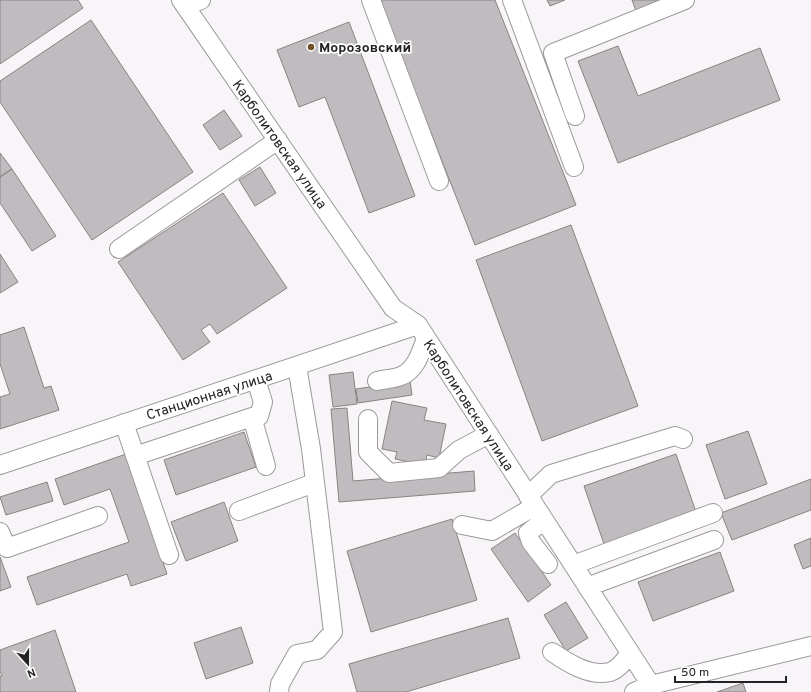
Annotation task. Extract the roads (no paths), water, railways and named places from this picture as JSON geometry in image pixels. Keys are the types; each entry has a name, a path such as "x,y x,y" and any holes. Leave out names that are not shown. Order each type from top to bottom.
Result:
{"street":[{"path":"371,0 439,182"},
{"path":"512,0 574,167"},
{"path":"575,116 553,53 685,0"},
{"name":"Карболитовская улица","path":"189,2 278,140 393,308 422,332 651,685"},
{"path":"119,249 278,140"},
{"path":"377,381 402,376 412,370 421,354 422,332"},
{"name":"Станционная улица","path":"0,465 297,366 422,332"},
{"path":"279,692 280,684 297,654 317,650 333,632 310,449 297,366"},
{"path":"135,456 258,416 263,402 256,380"},
{"path":"252,417 266,466"},
{"path":"368,419 368,452 389,472 440,468 459,450 489,434"},
{"path":"124,423 170,555"},
{"path":"548,564 531,542 528,533 536,507 551,474 675,436 683,440"},
{"path":"239,511 314,483"},
{"path":"462,525 492,531 536,507"},
{"path":"573,566 713,513"},
{"path":"0,532 7,548 98,516"},
{"path":"587,586 714,540"},
{"path":"634,692 651,685 811,646"},
{"path":"552,652 567,662 596,673 610,672 621,665 630,654"}],"place":[{"name":"Морозовский","path":"311,47"}]}
